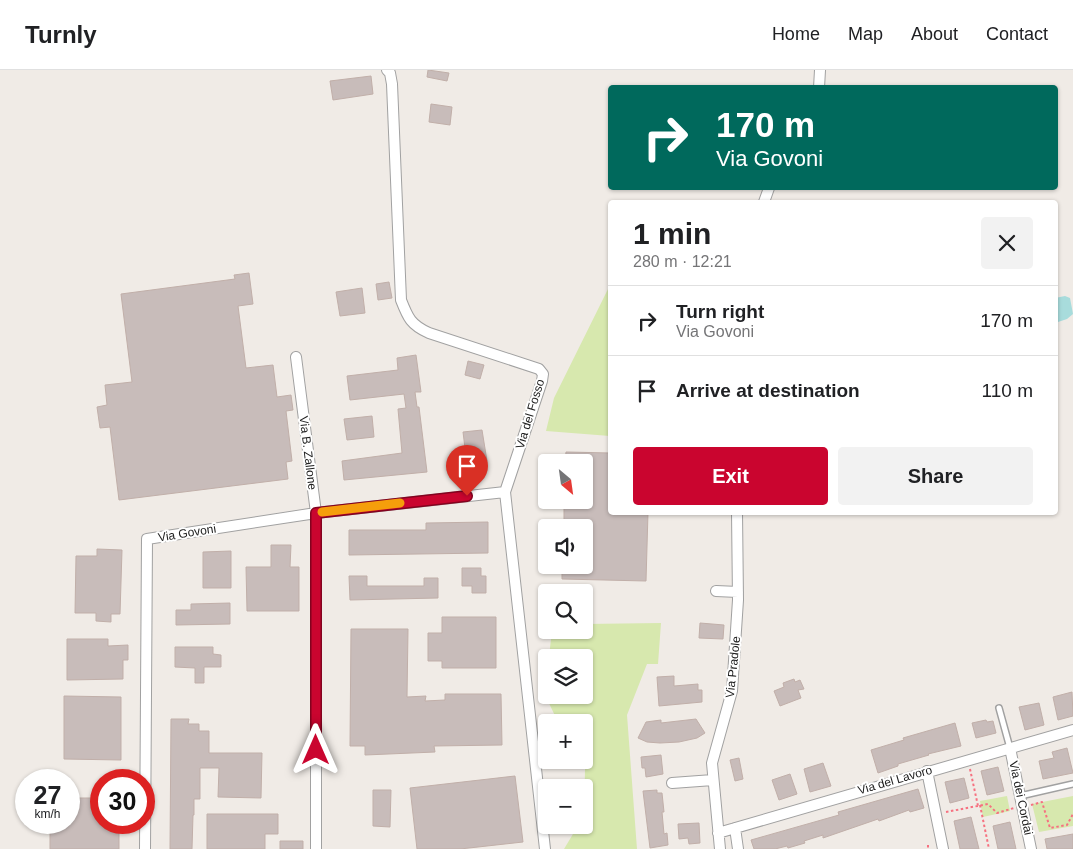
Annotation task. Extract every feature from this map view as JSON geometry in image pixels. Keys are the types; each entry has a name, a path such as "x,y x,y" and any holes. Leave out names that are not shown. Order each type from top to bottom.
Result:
{"street":[{"name":"Via del Fosso","path":"386,70 390,73 392,84 401,300 408,318 418,328 429,333 539,369 543,374 505,492 545,849"},
{"path":"819,85 820,70"},
{"name":"Via B. Zallone","path":"296,357 316,513 316,849"},
{"name":"Via Govoni","path":"145,849 147,539 316,513 505,492"},
{"name":"Via Pradole","path":"720,849 712,763 732,691 738,592 737,515"},
{"path":"716,591 738,592"},
{"name":"Via del Lavoro","path":"718,833 1073,730"},
{"name":"Via dei Cordai","path":"1010,748 1032,849"},
{"path":"927,771 943,849"},
{"path":"672,783 713,780"},
{"path":"735,828 738,849"}],"lane":[{"path":"999,708 1010,748"},
{"path":"1021,801 1073,784"}],"path":[{"path":"968,760 989,849"},
{"path":"936,814 988,804 997,812 1021,801 1042,802 1050,828 1067,825 1073,814"},
{"path":"928,844 928,849"}],"green space":[{"path":"608,289 608,436 546,431 554,398"},
{"path":"661,623 658,664 647,664 627,715 637,849 564,849 573,834 593,834 593,779 585,779 585,769 593,769 593,714 554,714 549,704 593,704 593,649 550,649 551,639 593,639 593,624"},
{"path":"1007,796 1010,811 983,817 980,801"},
{"path":"1073,796 1073,826 1039,832 1032,804"}],"water":[{"path":"1065,296 1070,298 1073,314 1067,319 1058,322 1058,297"}],"building":[{"path":"428,70 449,73 447,81 427,77"},
{"path":"371,76 373,94 333,100 330,81"},
{"path":"431,104 452,107 450,125 429,122"},
{"path":"249,273 253,304 238,306 246,368 273,365 277,397 291,395 293,410 286,411 292,461 286,462 288,479 119,500 110,427 100,428 97,407 107,405 105,385 132,382 121,294 235,279 234,275"},
{"path":"389,282 392,298 378,300 376,284"},
{"path":"362,288 365,313 340,316 336,292"},
{"path":"416,355 421,392 415,392 417,407 419,407 427,472 344,480 342,461 402,453 398,409 406,408 404,394 350,400 347,376 398,370 397,358"},
{"path":"468,361 484,365 480,379 465,375"},
{"path":"372,416 374,437 347,440 344,419"},
{"path":"482,430 487,461 467,464 463,432"},
{"path":"566,452 608,453 608,515 648,515 646,581 562,579 562,574 593,574 593,519 564,519 564,509 593,509 593,454 566,454"},
{"path":"488,522 488,553 349,555 349,530 426,530 426,523"},
{"path":"271,545 291,545 290,567 299,567 299,611 247,611 246,567 271,567"},
{"path":"97,549 122,550 120,614 111,614 111,622 96,621 96,613 75,613 76,556 97,556"},
{"path":"231,551 231,588 203,588 203,552"},
{"path":"462,568 481,568 481,576 486,576 486,593 472,593 472,586 462,586"},
{"path":"349,576 367,576 367,586 424,586 424,578 438,578 438,598 350,600"},
{"path":"230,603 230,624 176,625 176,610 191,610 191,604"},
{"path":"442,617 496,617 496,668 442,668 442,661 428,661 428,633 442,633"},
{"path":"700,623 724,625 723,639 699,638"},
{"path":"351,629 408,629 407,697 426,696 425,701 445,700 445,694 501,694 502,745 434,746 435,752 365,755 365,746 350,746"},
{"path":"67,639 108,639 108,646 128,645 128,660 123,660 123,679 67,680"},
{"path":"175,647 213,647 213,654 221,655 221,667 204,667 204,683 195,683 195,668 175,667"},
{"path":"674,676 674,686 698,684 698,690 702,690 702,702 659,706 657,677"},
{"path":"794,679 795,682 800,680 804,689 798,690 801,698 780,706 774,691 784,687 783,683"},
{"path":"1072,692 1073,716 1058,720 1053,697"},
{"path":"64,696 121,697 121,760 64,759"},
{"path":"1039,703 1044,725 1025,730 1019,707"},
{"path":"171,719 189,719 188,724 199,724 199,731 209,731 209,753 262,753 261,798 218,797 219,768 200,768 200,799 194,799 192,849 170,849"},
{"path":"696,719 705,733 697,738 679,742 660,743 647,742 638,738 646,722 661,720 661,723"},
{"path":"986,720 987,722 993,721 996,733 976,738 972,723"},
{"path":"955,723 961,746 928,754 878,773 871,750 904,740 903,738"},
{"path":"1067,748 1073,773 1043,779 1039,761 1054,758 1052,752"},
{"path":"661,755 663,774 646,777 645,768 642,768 641,757"},
{"path":"739,758 743,779 735,781 730,760"},
{"path":"823,763 831,786 810,792 804,769"},
{"path":"998,767 1004,791 987,795 981,771"},
{"path":"790,774 797,794 779,800 772,780"},
{"path":"515,776 523,842 460,849 417,849 410,788"},
{"path":"964,778 969,798 950,803 945,782"},
{"path":"918,789 924,808 910,812 909,810 879,821 878,819 823,838 823,835 788,848 787,846 775,849 754,849 751,840 839,815 838,812"},
{"path":"373,790 391,790 390,827 373,826"},
{"path":"657,790 657,793 662,793 664,834 667,833 668,845 650,848 643,791"},
{"path":"80,798 90,798 90,834 119,834 119,849 50,849 50,834 80,834"},
{"path":"207,814 278,814 278,834 265,834 265,849 207,849"},
{"path":"971,817 979,849 960,849 954,821"},
{"path":"1010,822 1016,849 998,849 993,826"},
{"path":"699,823 700,843 689,844 688,838 679,839 678,824"},
{"path":"1073,834 1073,849 1047,849 1045,839"},
{"path":"280,841 303,841 303,849 280,849"}],"slow traffic":[{"path":"322,512 400,503"}],"route":[{"path":"316,750 316,513 467,496"}]}
